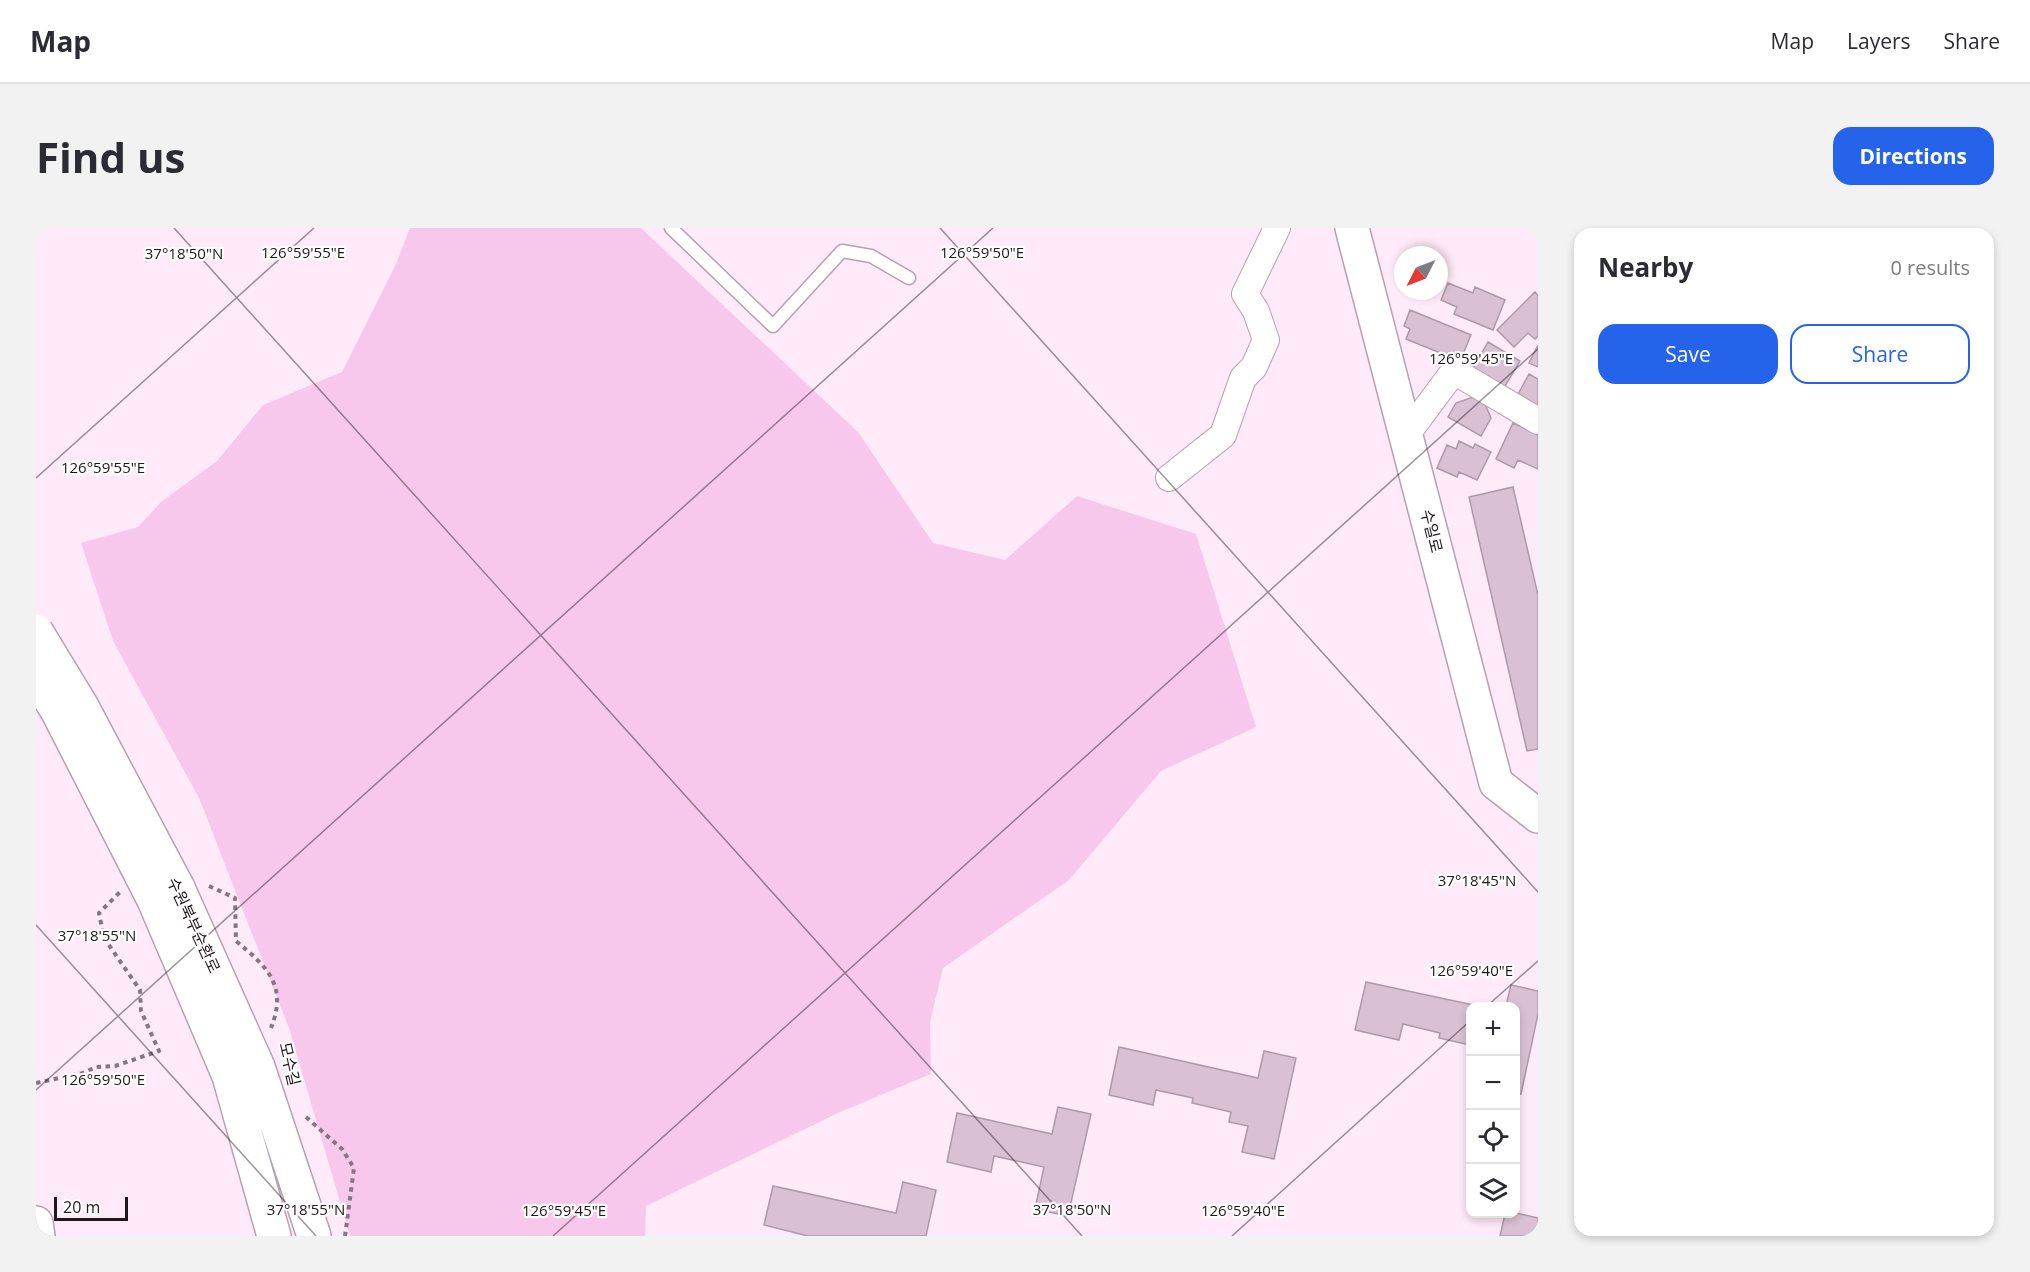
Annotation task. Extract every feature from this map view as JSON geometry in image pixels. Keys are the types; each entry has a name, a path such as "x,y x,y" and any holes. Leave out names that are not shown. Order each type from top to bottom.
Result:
{"main road":[{"name":"수일로","path":"1352,228 1496,783 1538,816"},
{"name":"수원북부순환로","path":"36,631 81,705 152,892 229,1076 274,1236"},
{"name":"수원북부순환로","path":"36,676 58,712 152,892 258,1067 314,1236"},
{"path":"36,1223 38,1236"}],"street":[{"path":"1168,478 1223,435 1243,378 1254,367 1266,340 1256,311 1245,294 1277,228"},
{"path":"1407,434 1454,371 1538,421"}],"lane":[{"path":"671,228 773,326 842,251 872,256 909,278"}],"path":[{"name":"모수길","path":"225,891 235,898 236,941 266,967 274,986 279,1007 270,1028 272,1038"},
{"path":"36,1083 82,1074 96,1067 115,1066 159,1050 141,1011 140,990 104,938 99,913 114,896 152,892"},
{"path":"300,1112 342,1149 354,1168 345,1236"}],"shaded area":[{"path":"410,228 641,228 858,432 933,543 1005,560 1077,496 1196,534 1256,727 1161,771 1069,880 943,968 930,1022 931,1074 840,1112 646,1206 645,1236 350,1236 289,1028 199,798 113,641 81,543 138,527 161,502 217,461 263,405 342,372 396,264"}],"building":[{"path":"1448,283 1473,293 1475,287 1505,300 1493,330 1454,314 1457,307 1441,300 1448,300"},
{"path":"1535,292 1538,296 1538,336 1535,339 1528,333 1514,347 1497,330"},
{"path":"1410,310 1471,335 1460,361 1406,339 1410,329 1404,326"},
{"path":"1488,342 1520,361 1504,388 1472,370"},
{"path":"1538,345 1538,367 1529,363"},
{"path":"1529,374 1538,379 1538,410 1516,398"},
{"path":"1473,397 1485,404 1491,418 1481,436 1448,417 1456,403"},
{"path":"1513,423 1538,435 1538,469 1518,460 1514,468 1496,459"},
{"path":"1459,441 1473,448 1475,444 1491,452 1477,480 1459,472 1457,477 1437,468 1447,445 1456,449"},
{"path":"1513,487 1538,595 1538,749 1527,751 1469,497"},
{"path":"1366,982 1466,1003 1466,1044 1439,1038 1440,1033 1403,1024 1399,1040 1355,1030"},
{"path":"1511,985 1538,991 1538,1014 1521,1094 1520,1002 1507,1002"},
{"path":"1119,1047 1258,1078 1264,1051 1296,1058 1274,1159 1242,1152 1248,1126 1229,1122 1231,1112 1192,1103 1193,1098 1156,1090 1153,1105 1109,1095"},
{"path":"1058,1107 1091,1114 1068,1216 1035,1209 1044,1167 994,1156 991,1172 947,1162 957,1113 1052,1134"},
{"path":"903,1182 936,1190 926,1236 808,1236 764,1225 773,1186 896,1213"},
{"path":"1520,1214 1538,1218 1538,1236 1500,1236 1504,1218 1520,1218"}]}
